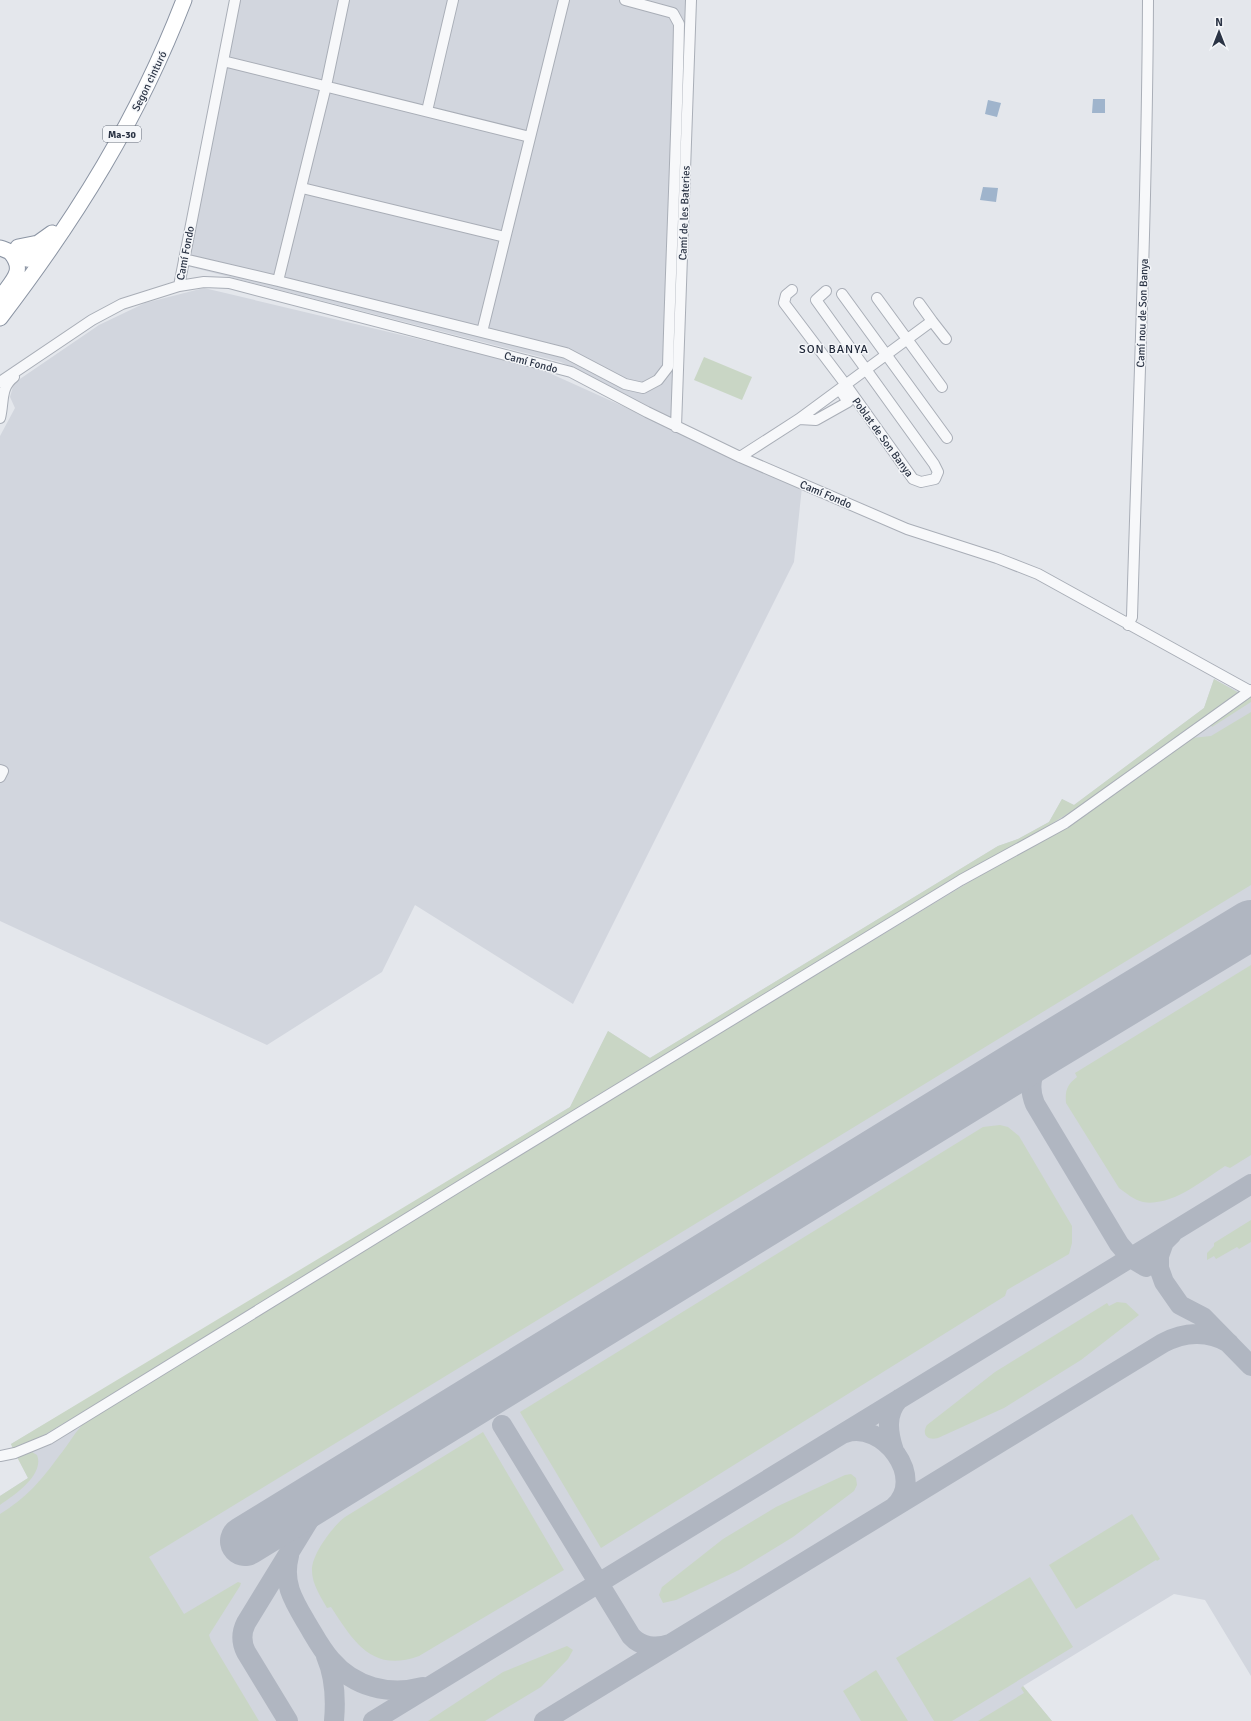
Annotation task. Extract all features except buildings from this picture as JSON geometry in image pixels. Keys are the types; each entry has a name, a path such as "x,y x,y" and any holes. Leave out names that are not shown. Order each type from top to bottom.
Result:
{"highway":[{"name":"Segon cinturó","path":"0,317 76,212 115,147 151,78 167,43 182,4"},
{"name":"Segon cinturó","path":"30,264 52,233 108,143 182,4"},
{"path":"0,306 30,264 41,256 99,167 115,147"},
{"path":"7,248 38,243 52,233"},
{"path":"0,317 33,267 30,264 27,250 7,248"},
{"path":"0,298 17,274 17,264 7,248"}],"street":[{"name":"Camí Fondo","path":"235,0 179,286 204,282 229,283 572,372 676,427 740,457 908,529 997,558 1038,574 1128,625 1250,690"},
{"path":"278,281 326,86 344,0"},
{"path":"427,111 453,0"},
{"path":"482,332 564,0"},
{"path":"184,259 566,353 625,384 643,388 658,380 668,367 672,212 677,125 679,24 673,13 625,0"},
{"name":"Camí de les Bateries","path":"676,427 691,0"},
{"name":"Camí nou de Son Banya","path":"1128,625 1132,617 1138,440 1144,237 1148,0"},
{"path":"223,61 530,137"},
{"path":"302,188 506,236"},
{"path":"0,382 109,310 134,299 179,286"},
{"name":"Poblat de Son Banya","path":"792,290 786,295 784,303 843,387 913,480 921,482 935,479 938,472 934,464 816,300 826,291"},
{"path":"842,294 947,438"},
{"path":"877,298 942,387"},
{"path":"919,303 946,339"},
{"name":"Poblat de Son Banya","path":"740,457 799,419 932,321"},
{"path":"0,411 6,386 20,369"},
{"path":"799,419 816,420 848,402 843,387"},
{"path":"0,1456 15,1453 49,1439 940,893 1064,823 1250,690"},
{"path":"0,770 3,771 0,777"}],"shaded area":[{"path":"230,0 688,0 673,419 561,362 179,264"},
{"path":"204,288 536,367 802,487 794,562 573,1004 415,905 382,972 267,1045 0,921 0,782 7,770 0,766 0,436 15,408 10,397 14,383 99,325 145,303"},
{"path":"1214,679 1251,698 1251,1676 1205,1600 1174,1594 1023,1686 1052,1721 0,1721 0,1496 28,1478 11,1444 190,1338 570,1107 608,1031 650,1058 998,846 1018,839 1049,822 1062,799 1074,805 1204,708"}],"green space":[{"path":"704,357 752,377 742,400 694,380"},
{"path":"1214,679 1239,693 1075,809 1024,841 944,884 91,1407 39,1438 13,1449 11,1444 570,1107 608,1031 650,1058 998,846 1018,839 1049,822 1062,799 1074,805 1204,708"},
{"path":"1251,696 1251,702 1212,727 1210,724"},
{"path":"1251,712 1251,885 149,1557 184,1614 238,1582 241,1583 209,1635 211,1641 259,1721 0,1721 0,1514 18,1502 39,1481 79,1428 87,1420 473,1183 971,881 1051,836 1192,738 1211,736"},
{"path":"1251,965 1251,1155 1230,1168 1225,1166 1186,1192 1175,1197 1154,1203 1136,1200 1119,1188 1066,1103 1067,1088 1077,1077 1075,1073"},
{"path":"1000,1125 1008,1127 1019,1136 1072,1226 1072,1243 1069,1254 1007,1290 1005,1296 601,1548 520,1412 983,1127"},
{"path":"1251,1220 1251,1242 1239,1249 1237,1247 1216,1259 1214,1256 1207,1260 1207,1253 1214,1246 1214,1243"},
{"path":"1117,1302 1126,1303 1139,1315 1081,1360 1004,1408 938,1438 931,1439 926,1436 925,1429 927,1425 995,1372 1107,1303 1109,1306"},
{"path":"483,1432 564,1570 419,1656 403,1660 389,1660 377,1657 366,1651 357,1642 348,1632 331,1607 327,1608 317,1590 312,1576 315,1557 329,1534 345,1517"},
{"path":"32,1452 37,1455 38,1463 32,1477 20,1490 0,1505 0,1496 28,1478 17,1457"},
{"path":"851,1474 856,1478 857,1485 854,1491 793,1537 739,1570 676,1600 663,1603 659,1595 662,1587 723,1539 776,1507 845,1475"},
{"path":"1132,1514 1160,1559 1076,1609 1049,1565"},
{"path":"1030,1577 1073,1647 952,1721 934,1721 896,1658"},
{"path":"567,1646 573,1650 568,1659 541,1687 485,1721 428,1721 503,1672"},
{"path":"876,1670 908,1721 861,1721 843,1691"},
{"path":"1023,1686 1052,1721 978,1721 1024,1693 1021,1688"}],"water":[{"path":"1093,99 1105,99 1105,113 1092,113"},
{"path":"988,100 1001,103 997,117 985,114"},
{"path":"983,187 998,188 996,202 980,200"}],"taxiway":[{"path":"1046,1049 1035,1069 1033,1076 1031,1089 1035,1104 1119,1244 1131,1258 1146,1267"},
{"path":"373,1721 1251,1184"},
{"path":"1172,1234 1164,1242 1159,1256 1159,1268 1164,1282 1180,1305 1203,1317 1251,1366"},
{"path":"544,1721 1163,1343 1171,1339 1196,1334 1213,1336 1229,1343"},
{"path":"894,1451 890,1437 889,1424 891,1411 899,1399"},
{"path":"502,1425 631,1636 639,1643 644,1645 654,1647 670,1644"},
{"path":"845,1433 859,1431 873,1435 886,1443 896,1454 903,1467 906,1481 903,1495 894,1507"},
{"path":"288,1721 246,1652 242,1641 243,1630 322,1499 334,1487"},
{"path":"289,1556 287,1574 288,1583 293,1598 321,1647 327,1656 340,1669 361,1683 385,1690 410,1690 423,1687"},
{"path":"326,1656 334,1688 334,1721"}],"runway":[{"path":"245,1541 1046,1049 1251,925"}],"district":[{"name":"SON BANYA","path":"834,349"}]}
